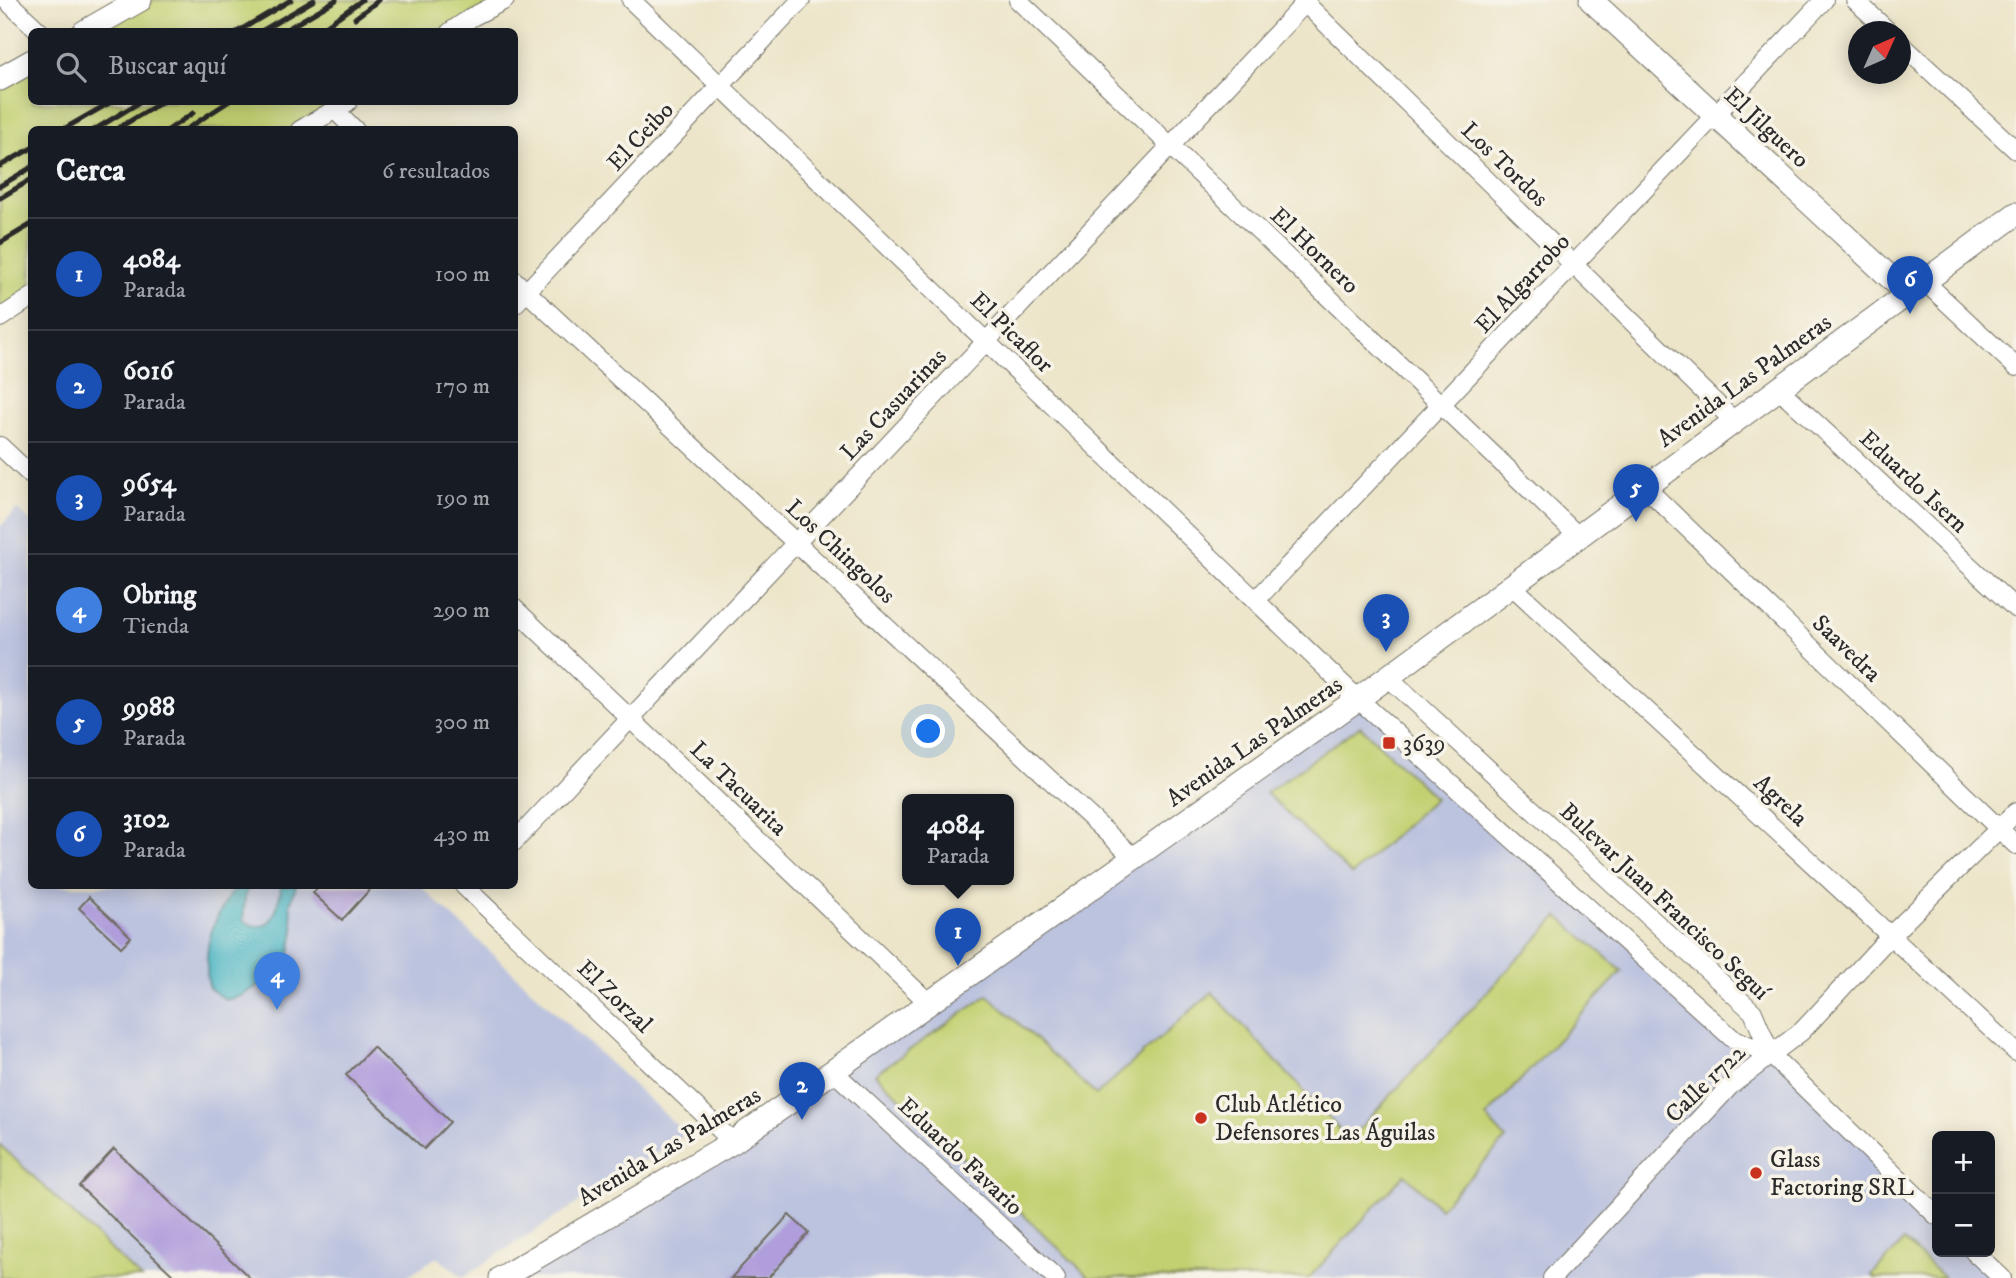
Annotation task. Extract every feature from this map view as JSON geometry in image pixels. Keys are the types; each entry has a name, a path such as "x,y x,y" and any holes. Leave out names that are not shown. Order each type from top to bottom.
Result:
{"main road":[{"path":"91,28 140,0"},
{"name":"El Jilguero","path":"1591,0 1715,115 1915,287"},
{"path":"0,79 28,63"},
{"name":"Avenida Las Palmeras","path":"501,1278 733,1142 1358,699 2016,214"}],"street":[{"path":"6,0 36,28"},
{"path":"456,28 505,0"},
{"name":"El Picaflor","path":"631,0 1358,699"},
{"name":"El Ceibo","path":"519,293 801,0"},
{"name":"El Hornero","path":"1018,0 1578,536"},
{"name":"El Algarrobo","path":"1256,600 1824,0"},
{"path":"1855,0 1877,21"},
{"name":"Las Casuarinas","path":"518,838 1305,1"},
{"name":"Los Tordos","path":"1305,1 1734,421"},
{"path":"1911,53 2016,150"},
{"path":"307,126 342,106 353,126"},
{"path":"1915,287 2016,367"},
{"name":"Los Chingolos","path":"519,293 796,543 1134,858"},
{"path":"0,318 28,300"},
{"name":"Eduardo Isern","path":"1778,388 2016,609"},
{"path":"0,446 28,472"},
{"name":"Saavedra","path":"1645,486 2016,845"},
{"name":"Agrela","path":"1511,586 2016,1052"},
{"name":"La Tacuarita","path":"518,612 929,1003"},
{"name":"Bulevar Juan Francisco Seguí","path":"1388,677 1753,1012 1771,1055"},
{"path":"1358,699 1732,1038 1771,1055 1932,1211"},
{"name":"Calle 1722","path":"1552,1278 1730,1086 1802,1031 1891,936 2016,812"},
{"name":"El Zorzal","path":"471,889 733,1142"},
{"name":"Eduardo Favario","path":"833,1071 1056,1278"},
{"path":"1979,1257 2001,1278"}],"shaded area":[{"path":"17,509 28,519 28,889 423,889 686,1134 463,1277 437,1257 404,1278 141,1278 0,1145 0,527"},
{"path":"1358,699 1732,1038 1771,1055 1932,1211 1932,1257 1979,1257 2002,1278 501,1278 733,1142"}],"green space":[{"path":"140,0 505,0 455,28 91,28"},
{"path":"28,63 28,105 343,105 305,126 28,126 28,299 0,318 0,79"},
{"path":"1360,726 1435,798 1352,875 1266,793"},
{"path":"1558,916 1622,971 1486,1117 1506,1139 1440,1208 1405,1174 1309,1278 1090,1278 875,1074 988,995 1096,1095 1212,992 1349,1140"},
{"path":"0,1145 141,1278 0,1278"},
{"path":"1904,1241 1944,1278 1875,1278 1872,1275"}],"water":[{"path":"234,889 249,889 245,897 243,920 260,926 266,924 275,912 280,889 295,889 290,904 294,931 288,963 267,981 241,996 226,1000 209,988 207,973 208,946 221,910"}],"building":[{"path":"317,889 370,889 342,920 313,893"},
{"path":"89,897 131,937 121,947 79,908"},
{"path":"373,1047 450,1122 424,1149 346,1075"},
{"path":"114,1149 250,1278 176,1278 79,1186"},
{"path":"789,1215 809,1233 768,1278 731,1278"}],"railway":[{"path":"244,28 291,0"},
{"path":"267,28 314,0"},
{"path":"289,28 336,0"},
{"path":"323,28 362,0"},
{"path":"355,18 379,0"},
{"path":"69,126 106,105"},
{"path":"101,126 135,105"},
{"path":"122,126 157,105"},
{"path":"191,126 223,105"},
{"path":"174,126 193,113"},
{"path":"0,166 28,150"},
{"path":"0,186 28,169"},
{"path":"0,198 28,181"},
{"path":"0,243 28,226"}],"place":[{"name":"3102","path":"1910,314"},
{"name":"9988","path":"1636,522"},
{"name":"9654","path":"1386,652"},
{"name":"3639","path":"1389,743"},
{"name":"4084","path":"958,966"},
{"name":"Obring","path":"277,1010"},
{"name":"Club Atlético Defensores Las Águilas","path":"1201,1118"},
{"name":"6016","path":"802,1120"},
{"name":"Glass Factoring SRL","path":"1756,1173"}]}
